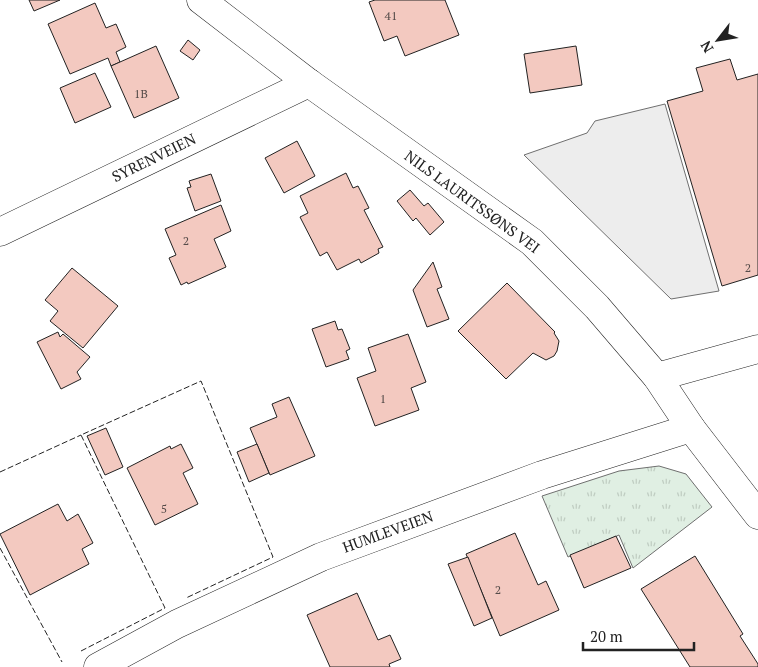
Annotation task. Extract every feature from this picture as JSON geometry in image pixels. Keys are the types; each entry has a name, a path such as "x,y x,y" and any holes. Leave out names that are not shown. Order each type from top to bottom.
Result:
{"street":[{"name":"NILS LAURITSSØNS VEI","path":"201,0 309,84 532,242 597,307 656,377 691,428 758,516"},
{"path":"234,0 239,28"},
{"name":"SYRENVEIEN","path":"0,232 309,84"},
{"path":"656,377 758,349"},
{"name":"HUMLEVEIEN","path":"98,667 177,624 321,557 542,475 691,428"}],"green space":[{"path":"659,466 686,474 712,507 633,568 619,535 568,557 542,496 619,471"}],"shaded area":[{"path":"665,104 719,291 671,299 524,155 587,133 595,121"}],"building":[{"path":"29,0 60,0 34,11"},
{"path":"375,0 445,0 459,35 405,56 397,36 384,41 369,2"},
{"path":"95,3 106,28 116,24 126,47 116,52 120,62 111,66 108,58 70,74 48,24"},
{"path":"188,40 200,50 193,60 180,51"},
{"path":"156,46 179,98 134,118 111,66"},
{"path":"576,46 582,85 530,93 524,54"},
{"path":"730,59 737,80 758,74 758,275 722,286 667,101 703,91 696,68"},
{"path":"95,73 111,107 75,123 60,88"},
{"path":"297,141 315,176 284,193 265,158"},
{"path":"346,173 353,188 358,186 369,208 364,210 383,247 378,249 379,253 361,263 359,259 337,270 327,252 320,256 300,217 308,213 300,196"},
{"path":"211,174 221,201 195,211 187,188 191,187 189,181"},
{"path":"410,190 424,206 428,203 444,222 430,235 416,218 413,221 397,201"},
{"path":"221,205 231,231 214,239 226,267 188,284 187,282 181,285 169,258 176,255 165,229"},
{"path":"433,262 442,287 437,289 449,319 427,327 413,290"},
{"path":"72,268 118,306 83,348 50,321 58,311 45,300"},
{"path":"507,283 555,332 559,341 554,356 546,360 533,353 506,379 458,331"},
{"path":"335,321 338,330 342,329 350,349 346,351 349,359 326,367 312,329"},
{"path":"58,332 60,337 63,334 90,357 77,372 81,379 61,389 37,342"},
{"path":"408,334 426,382 411,388 419,410 375,426 357,378 376,371 368,348"},
{"path":"289,397 315,456 270,475 250,428 277,417 272,404"},
{"path":"106,428 123,467 105,475 87,436"},
{"path":"181,444 193,468 183,473 198,504 155,525 127,468 170,446 171,449"},
{"path":"257,444 269,473 249,482 237,452"},
{"path":"58,504 67,521 78,514 93,543 82,549 89,564 30,595 0,534"},
{"path":"515,533 538,585 546,581 559,610 500,636 466,554"},
{"path":"616,536 631,568 584,588 570,555"},
{"path":"695,556 743,634 740,636 758,664 758,667 690,667 641,589"},
{"path":"468,557 492,618 474,626 448,564"},
{"path":"357,593 378,640 390,635 401,659 389,664 390,667 330,667 307,615"}],"fence":[{"path":"81,651 165,608 81,435 201,381 273,557 186,598"},
{"path":"0,472 81,435"},
{"path":"0,548 62,662"}]}
